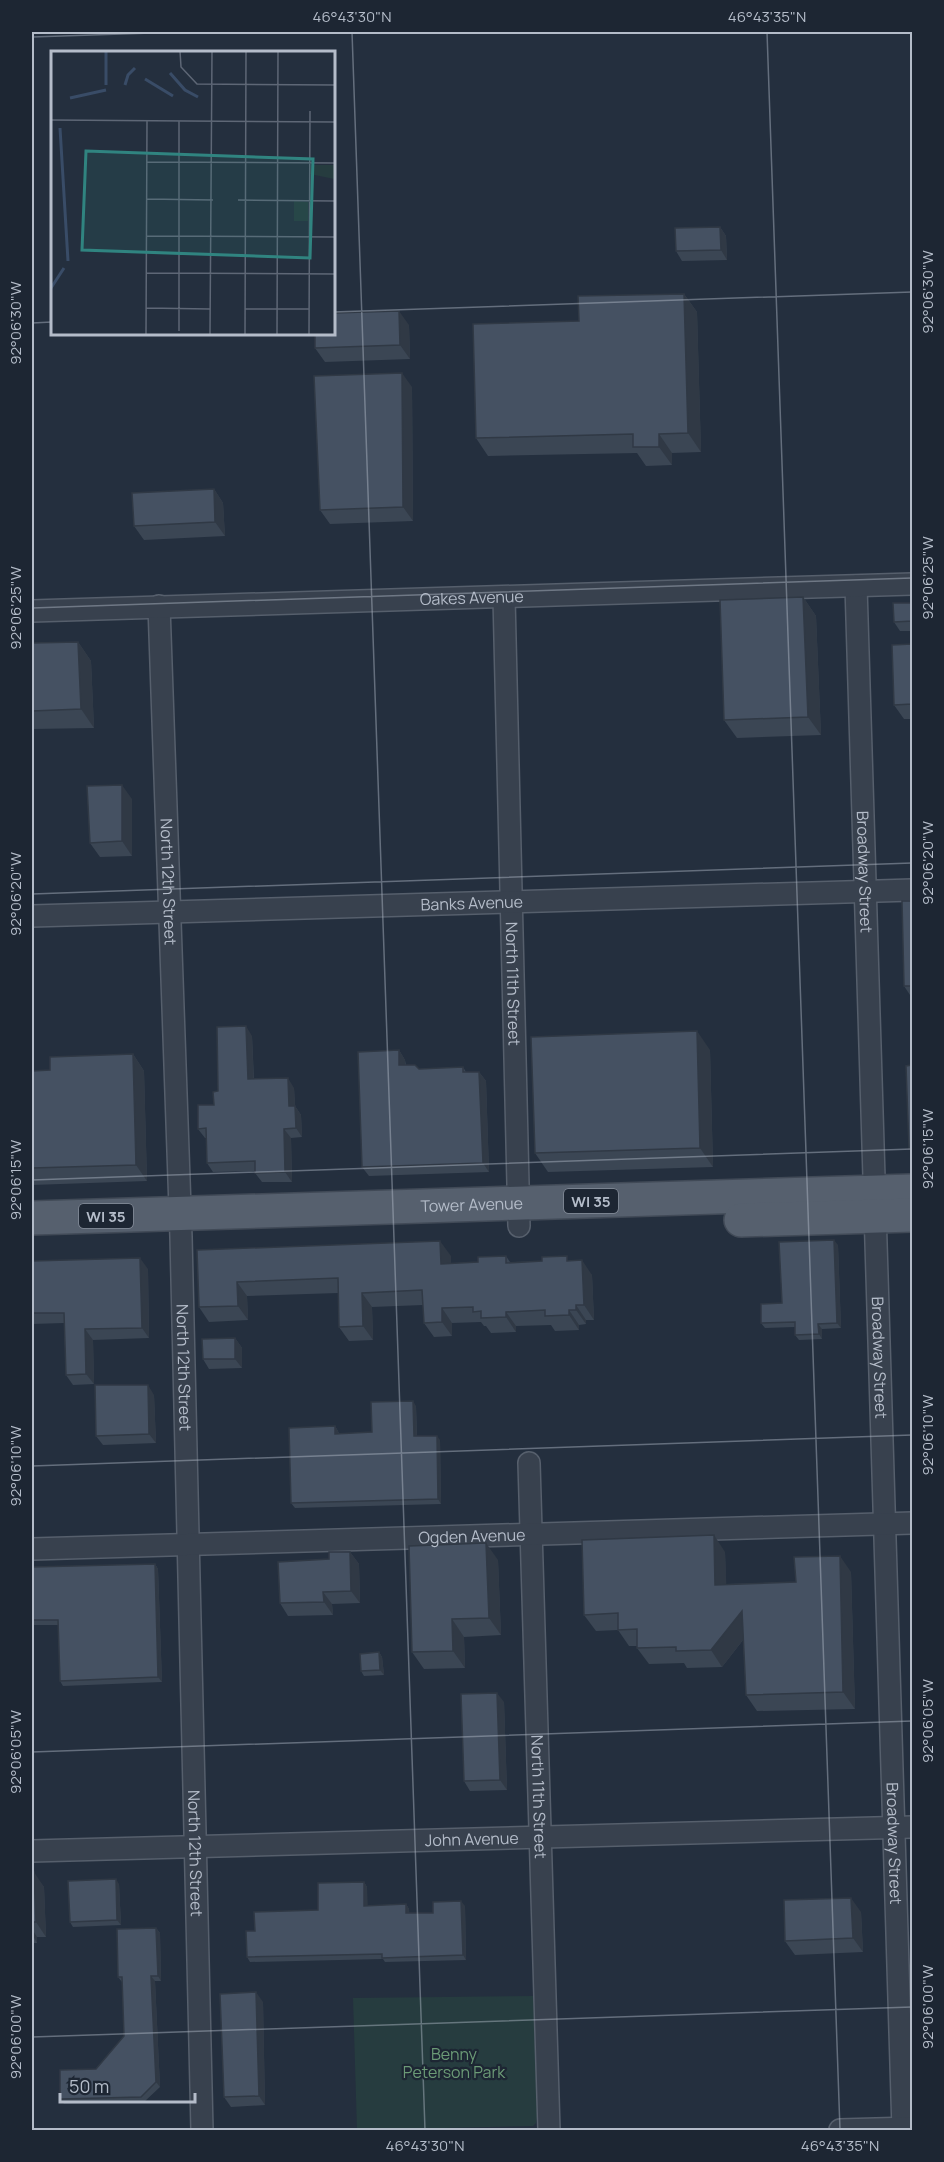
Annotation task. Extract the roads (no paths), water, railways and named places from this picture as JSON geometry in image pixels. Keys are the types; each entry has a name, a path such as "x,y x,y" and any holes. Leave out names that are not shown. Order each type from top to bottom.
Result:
{"main road":[{"name":"Tower Avenue","path":"875,1205 912,1191"},
{"name":"Tower Avenue","path":"32,1218 181,1225 875,1205 912,1215"},
{"name":"Tower Avenue","path":"32,1241 181,1225"}],"street":[{"name":"Oakes Avenue","path":"32,610 912,584"},
{"name":"Broadway Street","path":"856,586 885,1524 903,1827 906,2129"},
{"name":"North 11th Street","path":"504,597 519,1215"},
{"name":"North 12th Street","path":"159,606 181,1225 202,2130"},
{"name":"Banks Avenue","path":"32,916 912,890"},
{"name":"North 11th Street","path":"529,1463 549,2130"},
{"name":"Ogden Avenue","path":"32,1549 912,1523"},
{"name":"John Avenue","path":"32,1851 903,1827"},
{"path":"840,2130 906,2129"}],"park label":[{"name":"Benny Peterson Park","path":"454,2063"}]}
